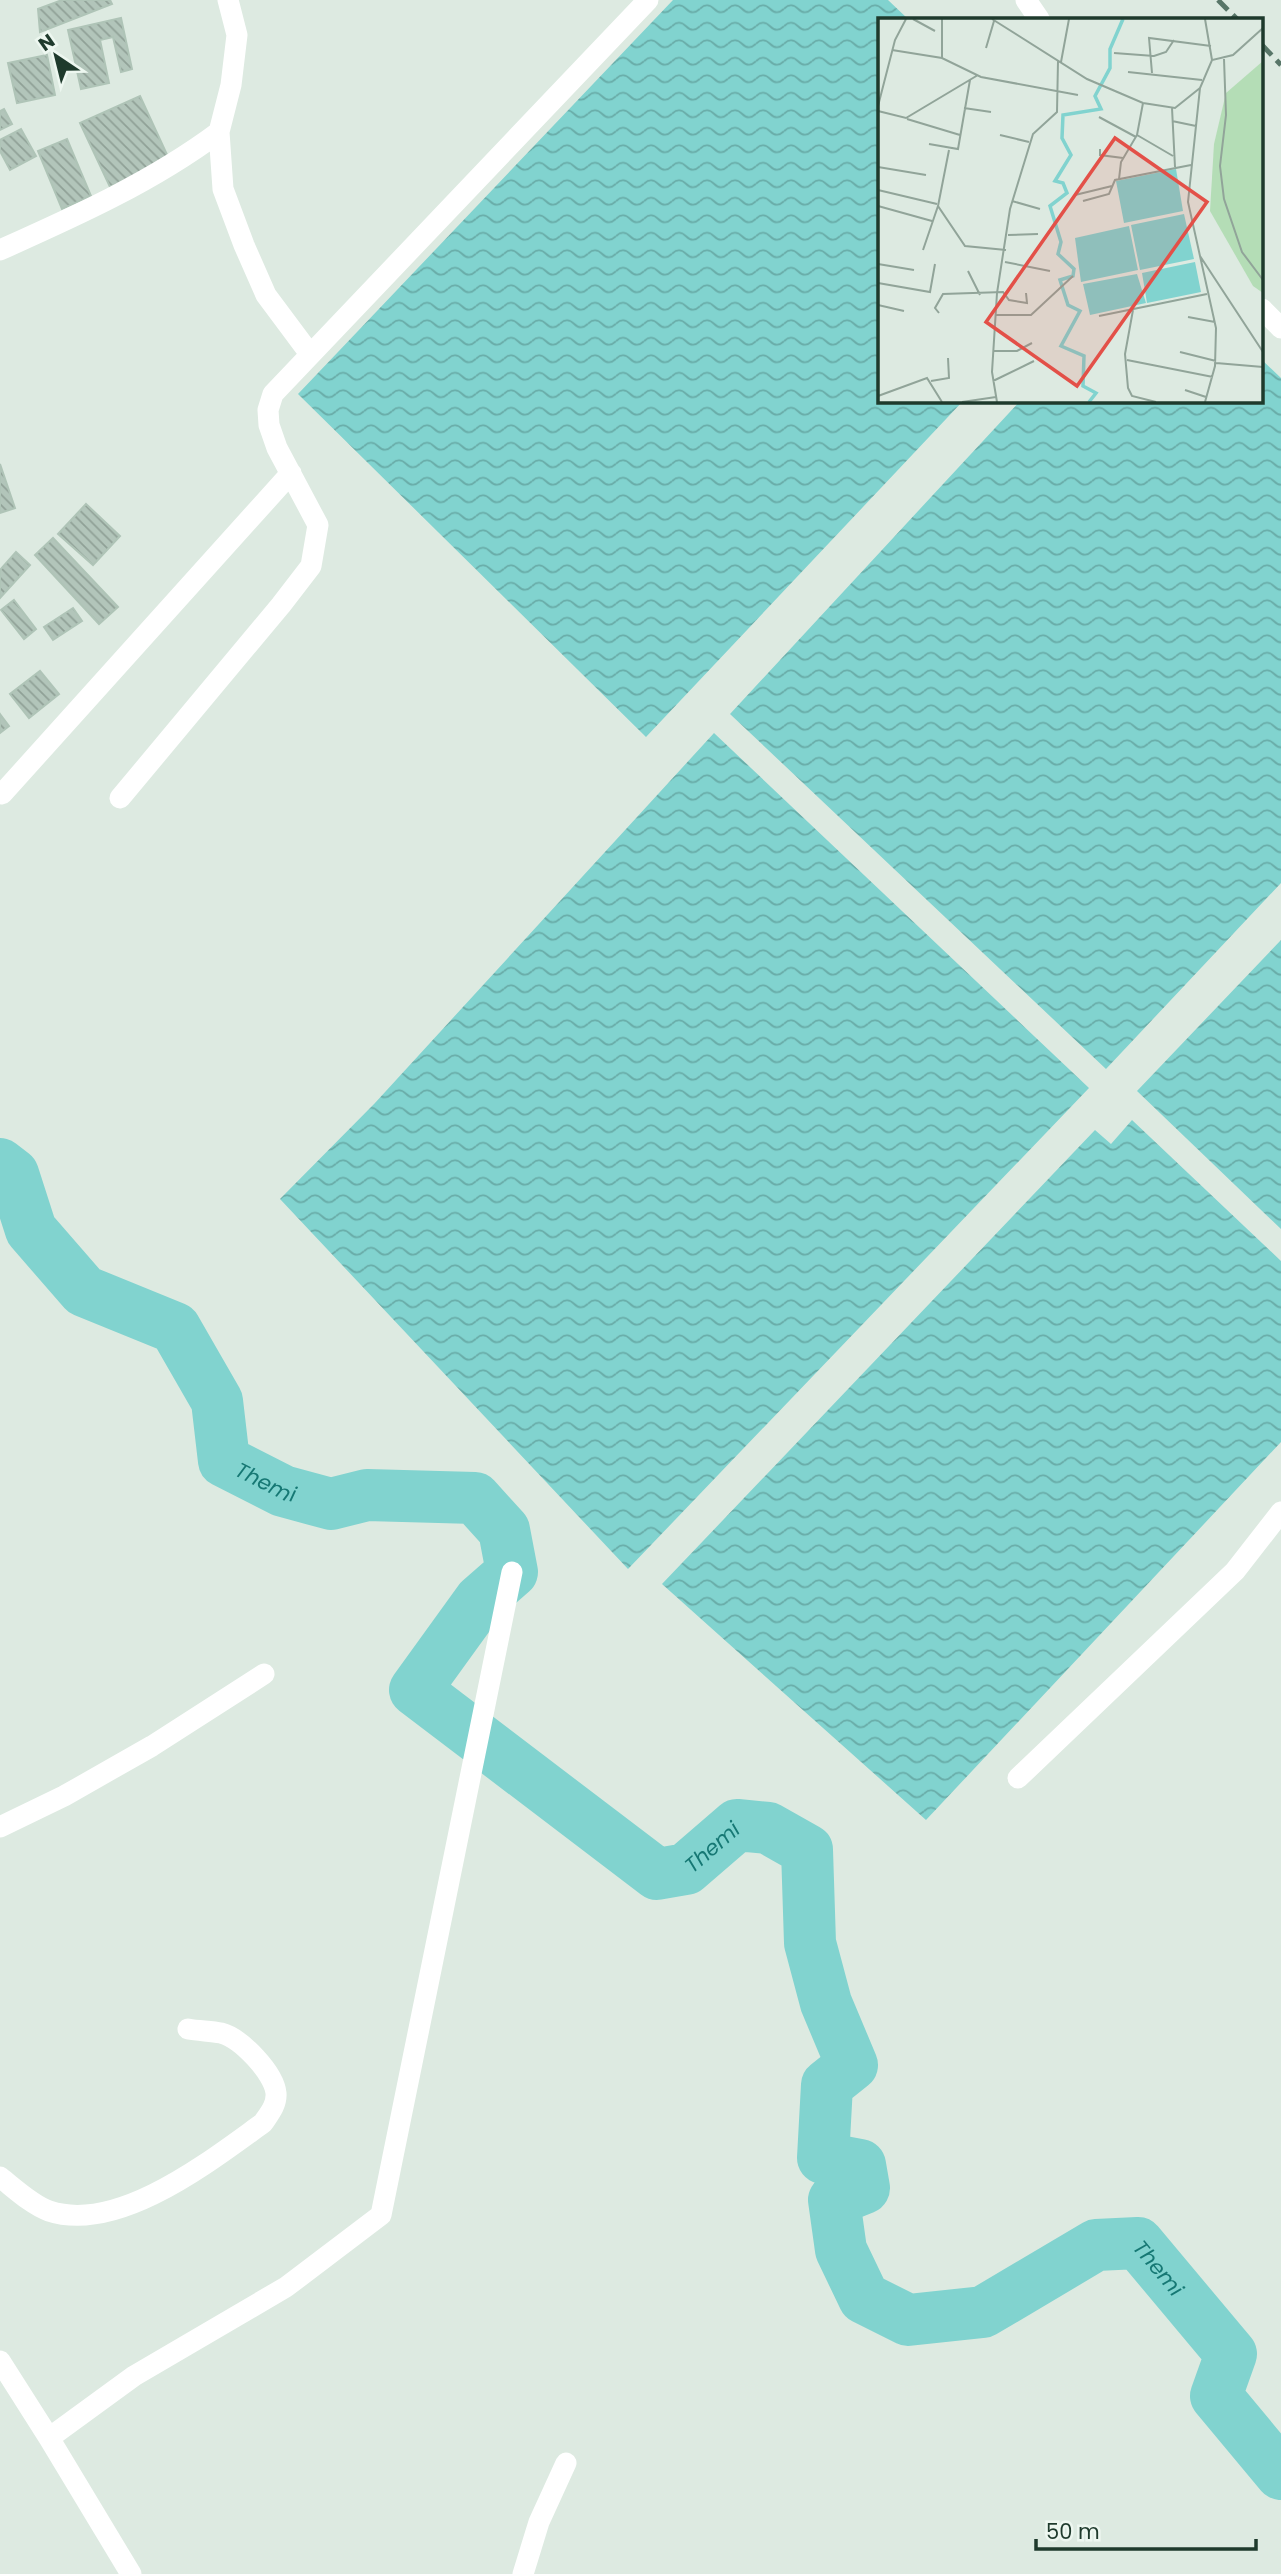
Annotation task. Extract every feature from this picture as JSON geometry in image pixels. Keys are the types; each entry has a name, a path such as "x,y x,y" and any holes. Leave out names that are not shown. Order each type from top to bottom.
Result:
{"street":[{"path":"228,0 237,35 231,85 219,132 223,189 266,295 310,354"},
{"path":"120,798 281,606 311,566 318,525 277,449 268,425 268,410 273,394 648,0"},
{"path":"1026,0 1038,18"},
{"path":"0,250 106,202 190,154 219,132"},
{"path":"1264,311 1281,328"},
{"path":"2,794 291,473"},
{"path":"1018,1778 1235,1571 1281,1512"},
{"path":"49,2438 134,2376 286,2287 382,2215 513,1572"},
{"path":"0,1827 64,1796 152,1746 264,1674"},
{"path":"0,2177 48,2211 78,2216 117,2209 160,2192 262,2123 273,2109 276,2093 265,2070 245,2047 224,2034 188,2029"},
{"path":"0,2361 131,2574"},
{"path":"523,2574 538,2522 566,2463"}],"water":[{"path":"673,0 888,0 907,18 878,18 878,402 962,402 646,737 298,394"},
{"path":"1264,362 1281,378 1281,883 1106,1069 730,714 1019,402 1264,402"},
{"path":"714,733 1089,1088 628,1569 280,1199 375,1103"},
{"path":"1281,940 1281,1229 1137,1091"},
{"path":"1132,1120 1281,1261 1281,1442 926,1820 662,1584 1095,1130 1111,1144"}],"building":[{"path":"62,0 110,0 112,4 40,32 38,9"},
{"path":"121,18 132,69 121,72 113,37 100,40 109,83 81,89 68,30"},
{"path":"47,55 55,95 17,103 8,63"},
{"path":"140,96 169,159 110,187 80,123"},
{"path":"4,109 12,124 0,130 0,111"},
{"path":"21,129 36,156 10,170 0,151 0,140"},
{"path":"67,139 91,196 62,209 38,151"},
{"path":"0,464 15,508 0,513"},
{"path":"86,504 120,536 93,565 58,534"},
{"path":"53,538 118,607 99,624 35,555"},
{"path":"16,552 30,565 0,598 0,570"},
{"path":"14,600 36,629 24,639 1,610"},
{"path":"73,608 82,621 53,640 44,627"},
{"path":"40,671 59,694 29,718 10,694"},
{"path":"0,714 9,726 0,733"}],"waterway":[{"name":"Themi","path":"0,1164 13,1174 31,1230 84,1291 175,1328 217,1401 224,1461 283,1491 331,1504 367,1495 475,1498 504,1530 512,1572 480,1600 415,1690 657,1874 686,1869 737,1825 768,1828 807,1850 810,1943 826,2003 852,2065 827,2085 823,2158 860,2165 864,2188 834,2200 841,2250 864,2298 908,2320 983,2312 1096,2245 1138,2243 1231,2354 1216,2396 1281,2474"}],"railway":[{"path":"1218,0 1236,18"},
{"path":"1264,47 1281,65"}]}
